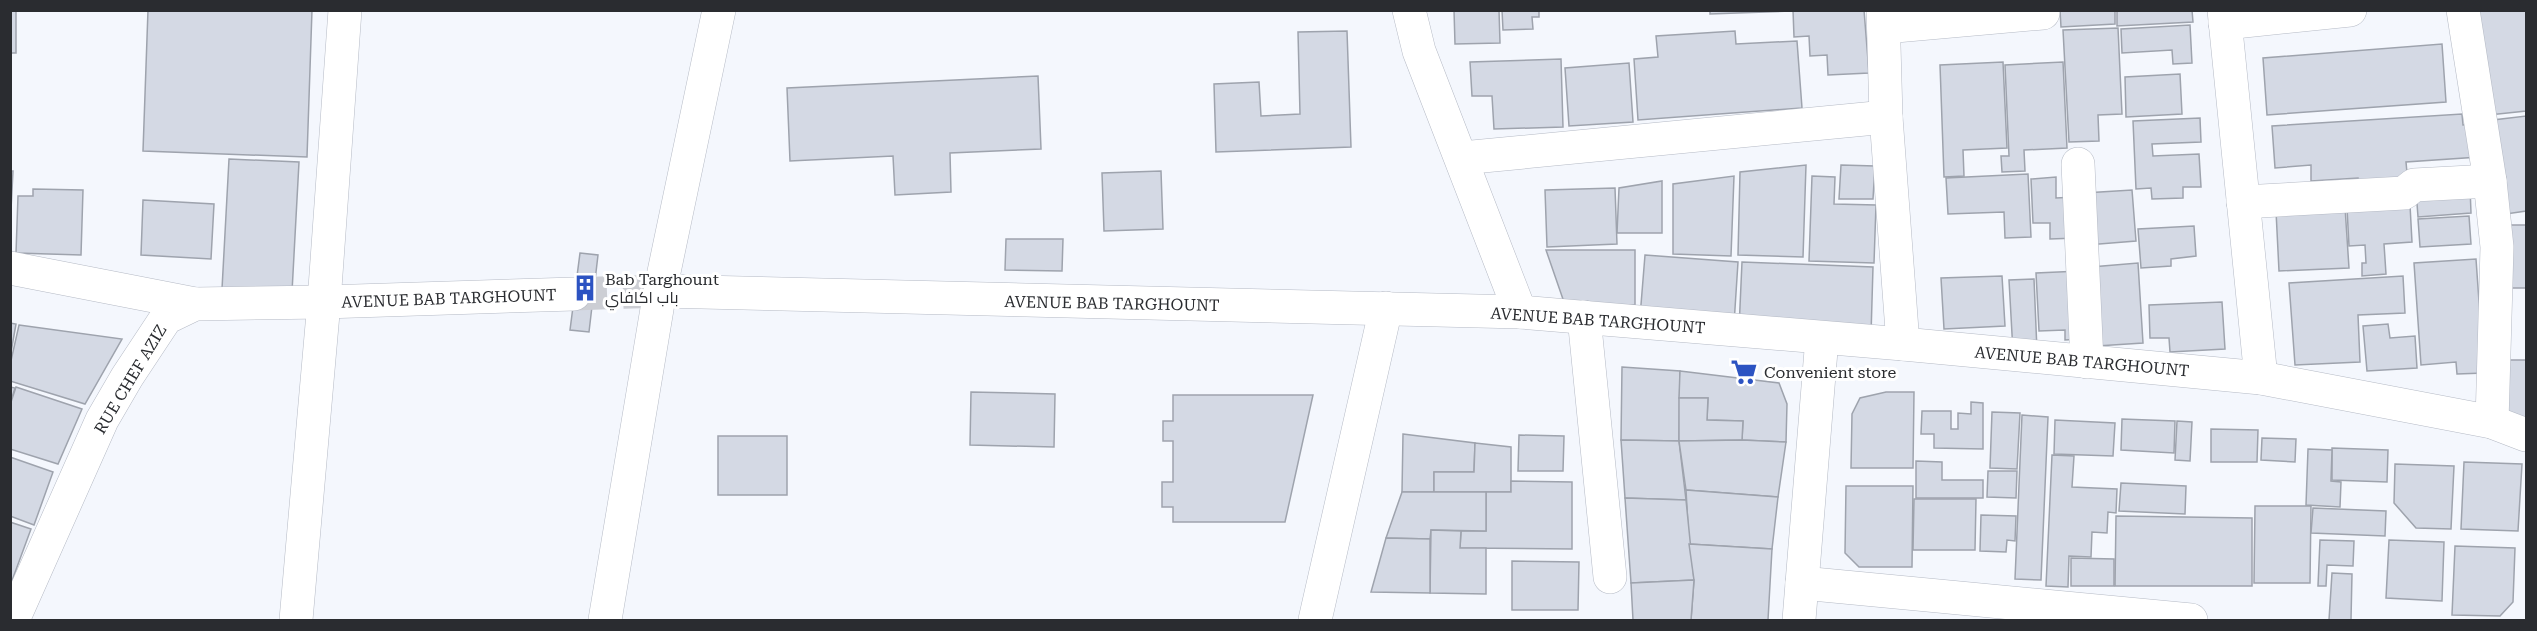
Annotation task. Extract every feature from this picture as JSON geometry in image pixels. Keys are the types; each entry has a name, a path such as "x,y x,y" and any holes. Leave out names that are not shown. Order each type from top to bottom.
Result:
{"street":[{"path":"296,621 324,302 345,10"},
{"path":"605,621 660,291 719,10"},
{"path":"1409,10 1419,51 1520,312"},
{"path":"2261,378 2225,17 2350,10"},
{"path":"2463,10 2490,181 2497,247 2492,422"},
{"path":"1903,344 1886,117 1884,19 2043,13"},
{"path":"1462,158 1886,117"},
{"path":"2078,164 2087,362"},
{"path":"2243,202 2404,192 2414,185 2490,181"},
{"path":"10,268 195,304"},
{"name":"AVENUE BAB TARGHOUNT","path":"660,291 1520,312 1903,344 2261,378 2492,422 2526,435"},
{"name":"AVENUE BAB TARGHOUNT","path":"324,302 574,294"},
{"name":"RUE CHEF AZIZ","path":"13,621 102,420 166,318 195,304 324,302"},
{"path":"1315,621 1386,308"},
{"path":"1584,317 1610,577"},
{"path":"1798,621 1822,338"},
{"path":"1802,583 2067,615 2191,621"}],"building":[{"path":"10,10 16,10 16,53 10,53"},
{"path":"148,10 312,10 307,157 143,151"},
{"path":"1454,10 1499,10 1500,43 1455,44"},
{"path":"1502,10 1539,10 1539,17 1532,17 1533,29 1503,30"},
{"path":"1710,10 1790,10 1790,11 1710,14"},
{"path":"1793,10 1864,10 1869,73 1828,75 1827,55 1810,56 1809,36 1794,37"},
{"path":"2060,10 2115,10 2115,24 2061,27"},
{"path":"2117,10 2192,10 2193,22 2117,26"},
{"path":"2476,10 2526,10 2526,111 2489,115"},
{"path":"2190,25 2192,63 2173,64 2172,50 2122,53 2121,29"},
{"path":"2118,28 2122,114 2098,115 2099,141 2069,142 2063,30"},
{"path":"1347,31 1351,147 1216,152 1214,84 1259,82 1261,116 1300,114 1298,32"},
{"path":"1735,31 1736,44 1797,41 1802,108 1638,120 1634,59 1658,57 1656,36"},
{"path":"2442,44 2446,102 2267,115 2263,58"},
{"path":"1561,59 1563,127 1494,129 1492,96 1472,96 1470,62"},
{"path":"2003,62 2007,148 1963,150 1964,176 1944,177 1940,65"},
{"path":"2063,62 2067,148 2024,150 2025,171 2002,172 2001,156 2009,156 2005,65"},
{"path":"1629,63 1633,122 1569,126 1565,68"},
{"path":"2180,74 2182,114 2126,117 2125,77"},
{"path":"1038,76 1041,149 950,153 951,192 895,195 893,156 790,161 787,88"},
{"path":"2462,114 2463,125 2477,124 2479,157 2406,162 2408,184 2358,187 2358,178 2311,181 2311,165 2275,168 2272,126"},
{"path":"2526,116 2526,211 2506,214 2493,120"},
{"path":"2200,118 2201,142 2152,144 2153,156 2199,154 2201,187 2183,187 2183,198 2152,199 2151,188 2136,189 2133,121"},
{"path":"229,159 299,162 292,292 222,289"},
{"path":"1806,165 1803,257 1738,255 1740,172"},
{"path":"1841,165 1875,166 1873,199 1839,199"},
{"path":"10,171 13,171 10,229"},
{"path":"1161,171 1163,229 1104,231 1102,173"},
{"path":"2028,174 2031,237 2005,238 2004,212 1948,214 1946,178"},
{"path":"1734,176 1731,256 1673,254 1673,184"},
{"path":"1812,176 1835,177 1834,204 1876,205 1874,263 1809,261"},
{"path":"2056,177 2056,198 2075,197 2077,238 2050,239 2050,223 2033,223 2031,179"},
{"path":"1662,181 1662,233 1617,233 1619,188"},
{"path":"2470,187 2471,213 2418,217 2416,190"},
{"path":"1615,188 1617,244 1547,247 1545,190"},
{"path":"33,189 83,190 81,255 16,253 18,196 33,196"},
{"path":"2132,190 2136,241 2087,245 2084,193"},
{"path":"143,200 214,204 211,259 141,255"},
{"path":"2410,205 2412,242 2384,244 2386,274 2362,276 2362,263 2366,263 2365,245 2349,246 2347,208"},
{"path":"2345,207 2349,268 2279,271 2276,211"},
{"path":"2469,216 2471,244 2420,247 2418,219"},
{"path":"2505,225 2526,225 2526,288 2507,288"},
{"path":"2194,226 2196,256 2171,259 2171,266 2141,268 2138,229"},
{"path":"1006,239 1063,239 1062,271 1005,270"},
{"path":"1546,250 1635,250 1635,305 1565,305"},
{"name":"Bab Targhount باب اكافاي","path":"580,253 598,255 589,332 570,330"},
{"path":"1645,255 1738,262 1734,324 1640,317"},
{"path":"2476,259 2484,373 2457,374 2456,362 2421,365 2414,263"},
{"path":"1742,262 1873,267 1871,335 1739,329"},
{"path":"2138,263 2143,343 2097,346 2091,267"},
{"path":"2080,271 2082,339 2065,340 2065,330 2039,331 2036,273"},
{"path":"2002,276 2005,326 1944,329 1941,278"},
{"path":"2403,276 2405,313 2358,315 2360,362 2295,365 2289,283"},
{"path":"2034,279 2037,351 2013,352 2009,280"},
{"path":"2222,302 2225,349 2170,352 2169,338 2150,338 2149,305"},
{"path":"10,323 16,324 10,358"},
{"path":"2388,324 2390,338 2415,336 2417,368 2367,371 2363,326"},
{"path":"19,325 122,339 85,404 10,381 10,365"},
{"path":"2504,360 2526,360 2526,419 2504,419"},
{"path":"1622,367 1680,371 1679,441 1621,440"},
{"path":"1680,371 1779,383 1787,404 1786,442 1742,440 1743,421 1707,420 1708,398 1679,398"},
{"path":"10,387 15,388 10,404"},
{"path":"16,387 82,409 58,464 10,449 10,405"},
{"path":"971,392 1055,394 1054,447 970,445"},
{"path":"1886,392 1914,392 1913,468 1851,468 1852,414 1860,398"},
{"path":"1173,395 1313,395 1285,522 1173,522 1173,507 1162,507 1162,482 1173,482 1173,441 1163,441 1163,421 1173,421"},
{"path":"1679,398 1708,398 1707,420 1743,421 1742,440 1679,441"},
{"path":"1971,402 1983,403 1983,449 1934,448 1934,434 1921,434 1922,411 1951,411 1951,429 1958,429 1958,413 1971,414"},
{"path":"1992,412 2020,413 2017,469 1990,468"},
{"path":"2022,415 2048,417 2041,580 2015,579"},
{"path":"2122,419 2175,421 2174,453 2121,450"},
{"path":"2055,420 2115,423 2113,456 2054,454"},
{"path":"2177,421 2192,422 2190,461 2175,460"},
{"path":"2211,429 2258,430 2257,462 2211,462"},
{"path":"1403,434 1475,443 1474,472 1434,472 1434,492 1402,492"},
{"path":"1519,435 1564,436 1563,471 1518,471"},
{"path":"718,436 787,436 787,495 718,495"},
{"path":"2262,438 2296,439 2295,462 2261,460"},
{"path":"1621,440 1679,441 1686,500 1625,498"},
{"path":"1679,441 1786,442 1778,497 1686,490"},
{"path":"1475,443 1511,447 1511,492 1434,492 1434,472 1474,472"},
{"path":"2332,448 2388,450 2387,482 2332,480"},
{"path":"2308,449 2332,450 2331,481 2341,482 2340,507 2306,505"},
{"path":"2052,455 2074,456 2072,487 2117,489 2116,513 2108,512 2107,533 2092,532 2091,557 2069,556 2068,587 2046,586"},
{"path":"10,457 53,472 34,525 10,516"},
{"path":"1916,461 1942,462 1942,480 1983,480 1983,498 1916,498"},
{"path":"2464,462 2522,464 2518,531 2461,529"},
{"path":"2395,464 2454,466 2451,529 2416,528 2394,503"},
{"path":"1988,471 2017,471 2016,498 1987,497"},
{"path":"1511,481 1572,482 1572,549 1460,548 1461,531 1486,531 1486,492 1511,492"},
{"path":"2121,483 2186,486 2185,514 2119,511"},
{"path":"1846,486 1913,486 1912,567 1859,567 1845,553"},
{"path":"1686,490 1778,497 1772,549 1689,544"},
{"path":"1402,492 1486,492 1486,531 1431,530 1430,539 1386,538"},
{"path":"1625,498 1686,500 1694,580 1631,583"},
{"path":"1914,499 1976,499 1975,550 1913,550"},
{"path":"2255,506 2311,506 2310,583 2254,583"},
{"path":"2313,508 2386,511 2385,536 2311,533"},
{"path":"1981,515 2016,516 2015,541 2007,540 2006,552 1980,551"},
{"path":"2116,516 2252,518 2252,586 2115,586"},
{"path":"10,522 31,529 10,586"},
{"path":"1431,530 1461,531 1460,548 1486,548 1486,594 1430,593"},
{"path":"1386,538 1430,539 1430,593 1371,592"},
{"path":"2320,540 2354,541 2353,566 2327,565 2326,586 2318,586"},
{"path":"2389,540 2444,542 2442,601 2386,598"},
{"path":"1689,544 1772,549 1768,620 1691,620 1694,580"},
{"path":"2455,546 2515,548 2513,602 2500,616 2452,615"},
{"path":"2071,558 2114,559 2114,586 2071,586"},
{"path":"1512,561 1579,562 1578,610 1512,610"},
{"path":"2332,573 2352,574 2351,620 2329,620"},
{"path":"1694,580 1691,620 1633,620 1631,583"}],"tunnel":[{"path":"574,294 660,291"}],"place":[{"name":"Bab Targhount باب اكافاي","path":"585,288"},
{"name":"Convenient store","path":"1744,372"}]}
